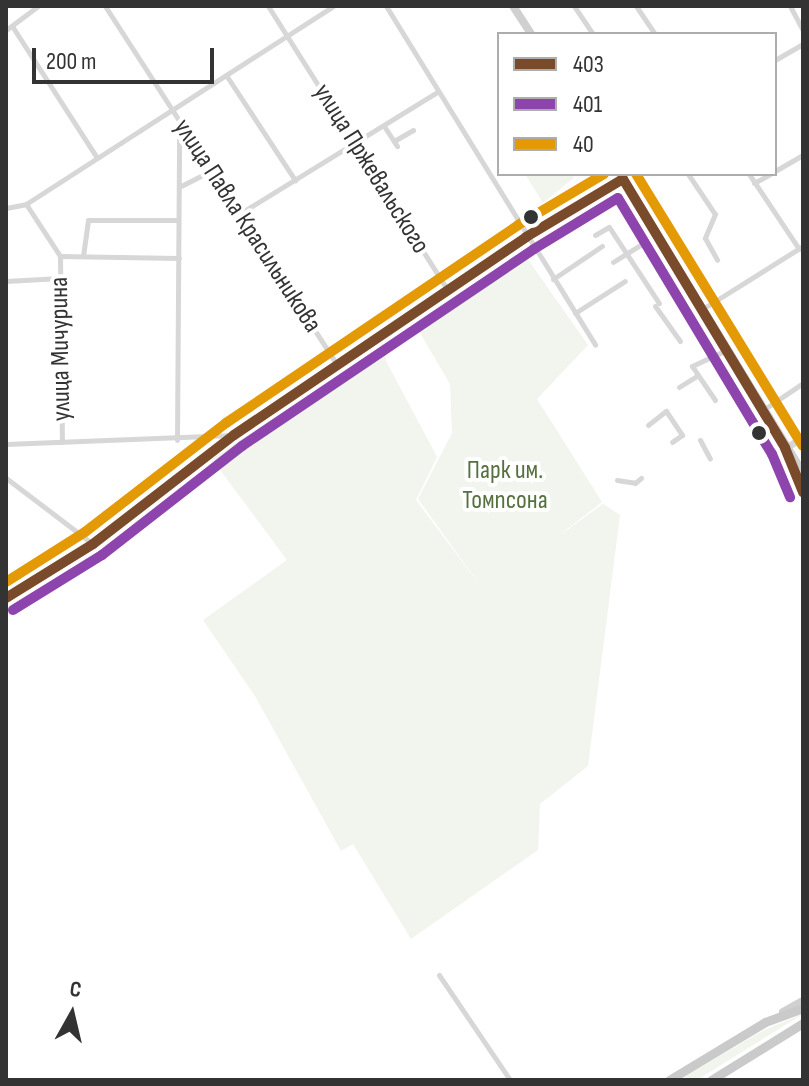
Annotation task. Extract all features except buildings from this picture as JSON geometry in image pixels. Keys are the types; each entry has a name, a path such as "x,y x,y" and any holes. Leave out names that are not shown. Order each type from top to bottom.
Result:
{"main road":[{"path":"513,6 530,32"},
{"path":"621,176 803,473"},
{"path":"785,448 803,492"},
{"path":"669,1080 803,1001"},
{"path":"765,1022 803,1008"},
{"path":"711,1080 803,1023"}],"street":[{"name":"улица Павла Красильникова","path":"105,6 337,365"},
{"name":"улица Пржевальского","path":"268,6 448,291"},
{"path":"6,208 26,204 333,6"},
{"path":"386,6 436,93 595,345"},
{"path":"574,6 592,32"},
{"path":"636,6 654,32"},
{"path":"790,6 803,30"},
{"path":"36,7 9,28 97,158"},
{"path":"777,59 802,47"},
{"path":"226,75 295,180"},
{"path":"239,214 436,93"},
{"path":"177,440 178,118"},
{"path":"384,126 396,144 413,130"},
{"path":"777,171 803,155"},
{"path":"178,188 211,171"},
{"path":"6,598 93,544 234,435 621,176"},
{"path":"689,176 715,214 705,238 717,260"},
{"path":"704,308 801,248 750,176"},
{"path":"754,183 767,176"},
{"path":"26,204 60,256 179,258"},
{"path":"83,256 88,220 178,220"},
{"path":"595,235 609,227 680,341"},
{"path":"613,262 645,242"},
{"path":"553,279 602,246"},
{"name":"улица Мичурина","path":"60,256 62,442"},
{"path":"6,281 60,278"},
{"path":"575,313 625,281"},
{"path":"715,400 692,366 727,349"},
{"path":"679,387 698,375"},
{"path":"762,410 803,383"},
{"path":"648,425 666,411 682,435 672,442"},
{"path":"6,444 177,440 234,435"},
{"path":"785,448 803,437"},
{"path":"700,440 710,459"},
{"path":"6,478 93,544"},
{"path":"617,480 635,483 641,478"},
{"path":"439,975 510,1080"}],"green space":[{"path":"526,176 573,176 574,178 543,203"},
{"name":"Парк им. Томпсона","path":"522,251 588,345 537,399 602,502 557,537 603,504 620,515 588,766 540,804 538,850 411,939 353,844 341,851 255,696 203,620 287,560 212,459 386,343 386,361 437,457 416,500 485,592 418,499 452,433 450,384 416,326"},
{"path":"803,1014 697,1080 684,1077 764,1030"}],"transit line":[{"name":"40","path":"6,582 85,532 226,423 518,225 601,176"},
{"name":"40","path":"637,176 803,446"},
{"name":"403","path":"623,179 785,448 803,492"},
{"name":"403","path":"6,598 93,544 234,435 526,237 623,179"},
{"name":"401","path":"13,610 102,555 242,446 534,249 618,198 772,454 790,497"}]}
